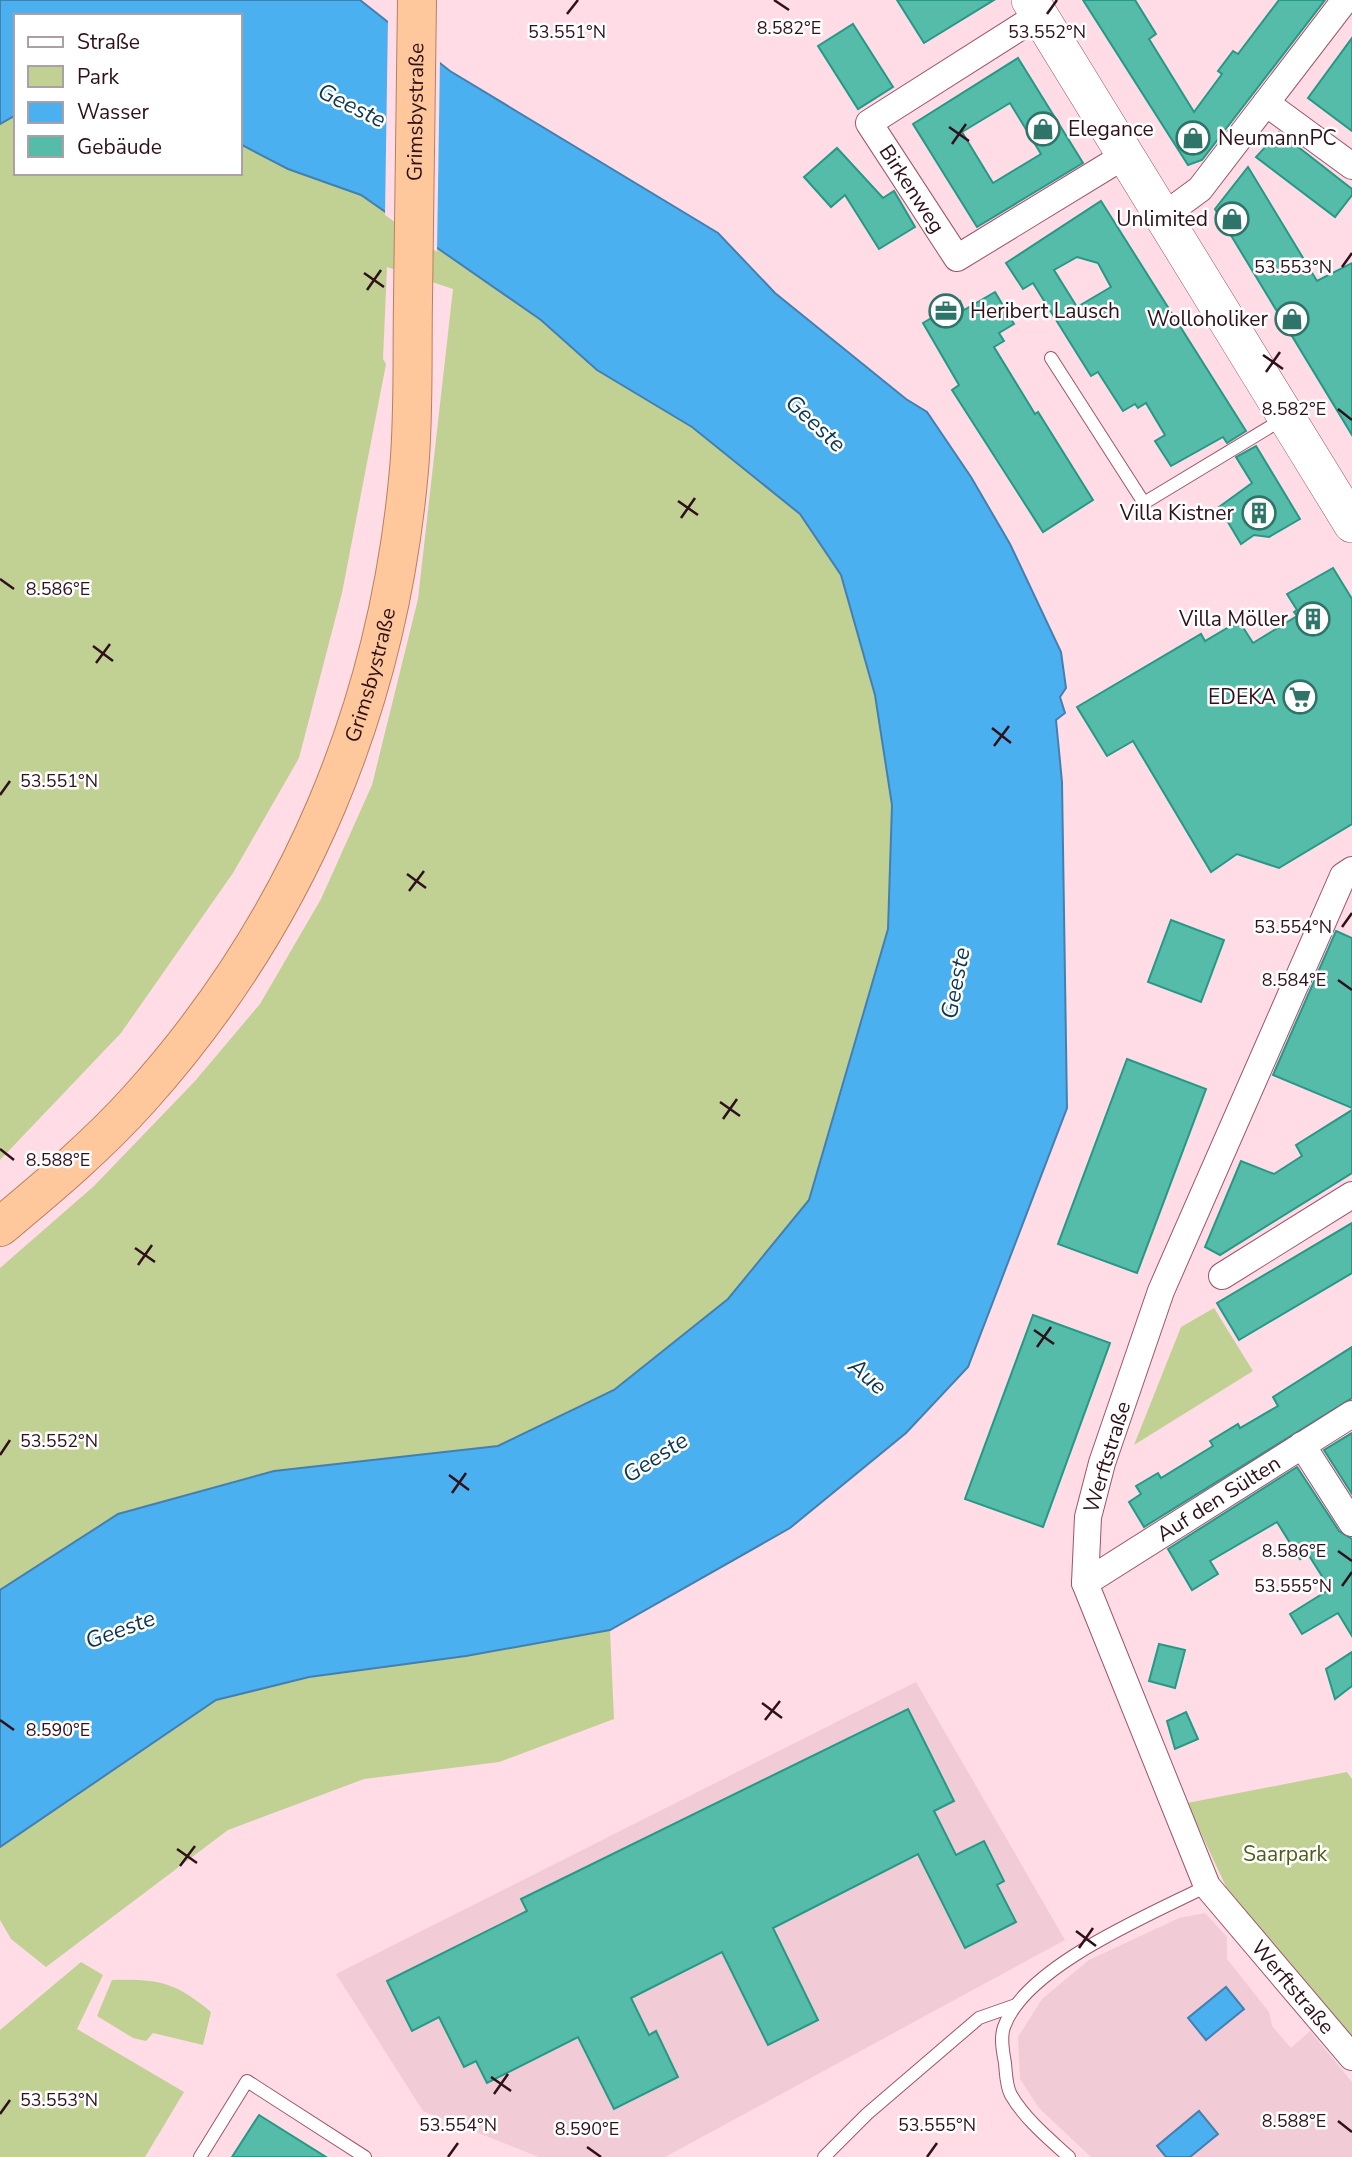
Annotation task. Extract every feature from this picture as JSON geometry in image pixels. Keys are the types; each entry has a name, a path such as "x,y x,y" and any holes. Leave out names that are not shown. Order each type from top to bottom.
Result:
{"highway":[{"name":"Grimsbystraße","path":"0,1227 83,1157 140,1098 190,1038 237,974 281,902 317,832 347,758 377,663 396,570 409,469 417,0"}],"main road":[{"path":"1035,7 1286,417 1349,509"}],"street":[{"path":"1162,217 1200,189 1345,0"},
{"name":"Birkenweg","path":"1035,7 869,123 957,258 1124,156"},
{"path":"1266,103 1352,166"},
{"name":"Werftstraße","path":"1352,870 1343,876 1161,1291 1102,1463 1088,1517 1085,1583 1207,1886 1352,2057"},
{"path":"1222,1276 1352,1195"},
{"name":"Auf den Sülten","path":"1085,1583 1352,1414"},
{"path":"1302,1445 1352,1524"}],"lane":[{"path":"1051,358 1144,503 1286,417"},
{"path":"1069,2157 1037,2129 1009,2093 1002,2046 1004,2027 1016,2005 1033,1985 1058,1966 1109,1935 1207,1886"},
{"path":"824,2157 867,2114 979,2018 1016,2005"},
{"path":"200,2157 247,2081 365,2157"}],"shaded area":[{"path":"916,1682 1065,1940 665,2157 539,2157 423,2111 336,1974"},
{"path":"1205,1913 1227,1937 1227,1959 1269,2012 1272,2026 1291,2048 1310,2031 1352,2082 1352,2157 1091,2157 1039,2108 1020,2079 1018,2037 1042,1999 1089,1960 1179,1918"}],"green space":[{"path":"14,116 14,175 242,175 242,145 288,169 361,195 541,320 597,370 692,427 800,514 841,575 875,695 892,805 888,929 809,1200 728,1299 614,1390 498,1446 274,1471 118,1514 0,1590 0,1268 94,1186 195,1081 260,1004 321,899 372,785 418,599 453,289 387,267 383,359 386,364 342,593 299,758 233,873 121,1033 0,1160 0,124"},
{"path":"1214,1308 1253,1371 1134,1445 1181,1327"},
{"path":"610,1630 614,1719 499,1762 364,1779 228,1830 46,1967 11,1939 0,1920 0,1847 216,1700 309,1677 466,1656"},
{"name":"Saarpark","path":"1347,1772 1352,1779 1352,2036 1228,1891 1187,1803"},
{"path":"81,1962 103,1975 77,2029 184,2092 145,2157 0,2157 0,2030"},
{"path":"112,1980 142,1980 166,1984 187,1994 211,2012 203,2045 153,2033 146,2041 133,2038 97,2016"}],"water":[{"path":"0,0 360,0 450,71 718,233 775,293 906,399 927,412 971,477 1010,544 1061,652 1066,688 1060,697 1065,713 1056,720 1062,782 1067,1108 968,1367 906,1433 790,1528 610,1630 466,1656 309,1677 216,1700 0,1847 0,1590 118,1514 274,1471 498,1446 614,1390 728,1299 809,1200 888,929 892,805 875,695 841,575 800,514 692,427 597,370 541,320 361,195 288,169 242,145 242,14 14,14 14,116 0,124"},
{"path":"1226,1987 1244,2009 1206,2040 1188,2018"},
{"path":"1199,2111 1218,2134 1190,2157 1166,2157 1157,2146"}],"pier":[{"path":"388,17 440,58 437,252 385,215"}],"building":[{"path":"897,0 994,0 924,43"},
{"path":"1083,0 1135,0 1156,34 1149,39 1194,112 1222,74 1218,71 1233,51 1238,54 1279,0 1325,0 1202,160 1188,165"},
{"path":"853,24 893,87 858,109 818,46"},
{"path":"1352,38 1352,131 1308,98"},
{"path":"1018,58 1083,163 977,227 913,124","holes":["1010,103 1041,154 993,183 962,132"]},
{"path":"1279,132 1352,189 1352,195 1335,217 1256,157"},
{"path":"837,148 883,198 894,191 915,227 879,249 845,195 831,207 804,177"},
{"path":"1248,167 1317,281 1352,263 1352,435 1215,209"},
{"path":"1101,201 1246,431 1227,443 1223,437 1171,466 1155,441 1165,435 1146,403 1138,408 1135,404 1123,411 1098,372 1091,376 1033,283 1023,289 1006,263","holes":["1077,257 1098,263 1111,287 1077,307 1054,270"]},
{"path":"995,292 1014,324 999,333 1004,341 994,347 1093,500 1043,532 952,390 959,385 923,323 960,301 964,310"},
{"name":"Villa Kistner","path":"1256,446 1300,519 1269,537 1254,535 1241,544 1219,507 1252,483 1236,457"},
{"name":"EDEKA","path":"1333,568 1352,599 1352,824 1279,868 1237,854 1211,872 1133,741 1107,756 1077,707 1201,634 1205,641 1239,621 1253,643 1297,616 1294,612 1297,610 1287,594"},
{"path":"1171,920 1224,940 1201,1002 1148,982"},
{"path":"1336,931 1352,938 1352,1108 1273,1075"},
{"path":"1127,1059 1206,1089 1137,1273 1058,1244"},
{"path":"1352,1110 1352,1173 1220,1255 1205,1247 1241,1161 1274,1174 1302,1156 1296,1145"},
{"path":"1352,1223 1352,1273 1239,1340 1217,1303"},
{"path":"1033,1315 1110,1343 1043,1527 965,1499"},
{"path":"1352,1347 1352,1398 1144,1527 1129,1502 1141,1494 1136,1486 1158,1473 1161,1478 1213,1446 1210,1441 1238,1424 1240,1428 1278,1406 1273,1397"},
{"path":"1352,1433 1352,1494 1324,1450"},
{"path":"1297,1467 1339,1531 1352,1539 1352,1636 1338,1613 1302,1634 1290,1614 1330,1589 1308,1554 1300,1559 1277,1522 1210,1561 1218,1574 1192,1590 1168,1549"},
{"path":"1159,1644 1185,1650 1175,1688 1149,1681"},
{"path":"1352,1652 1352,1686 1335,1699 1326,1669"},
{"path":"908,1709 954,1801 934,1811 956,1855 984,1841 1004,1881 997,1885 1016,1922 965,1948 918,1854 773,1928 818,2020 768,2045 722,1952 631,1998 649,2035 656,2031 678,2077 614,2109 578,2037 487,2083 476,2061 464,2067 439,2017 412,2031 387,1981 527,1911 521,1899"},
{"path":"1186,1712 1198,1739 1175,1749 1167,1721"},
{"path":"259,2115 326,2157 232,2157"}],"place":[{"name":"Elegance","path":"1043,129"},
{"name":"NeumannPC","path":"1193,138"},
{"name":"Unlimited","path":"1232,219"},
{"name":"Heribert Lausch","path":"946,311"},
{"name":"Wolloholiker","path":"1292,319"},
{"name":"Villa Kistner","path":"1259,513"},
{"name":"Villa Möller","path":"1313,619"},
{"name":"EDEKA","path":"1300,697"}],"water label":[{"name":"Geeste","path":"352,105"},
{"name":"Geeste","path":"816,423"},
{"name":"Geeste","path":"955,983"},
{"name":"Aue","path":"868,1376"},
{"name":"Geeste","path":"655,1457"},
{"name":"Geeste","path":"120,1629"}]}
